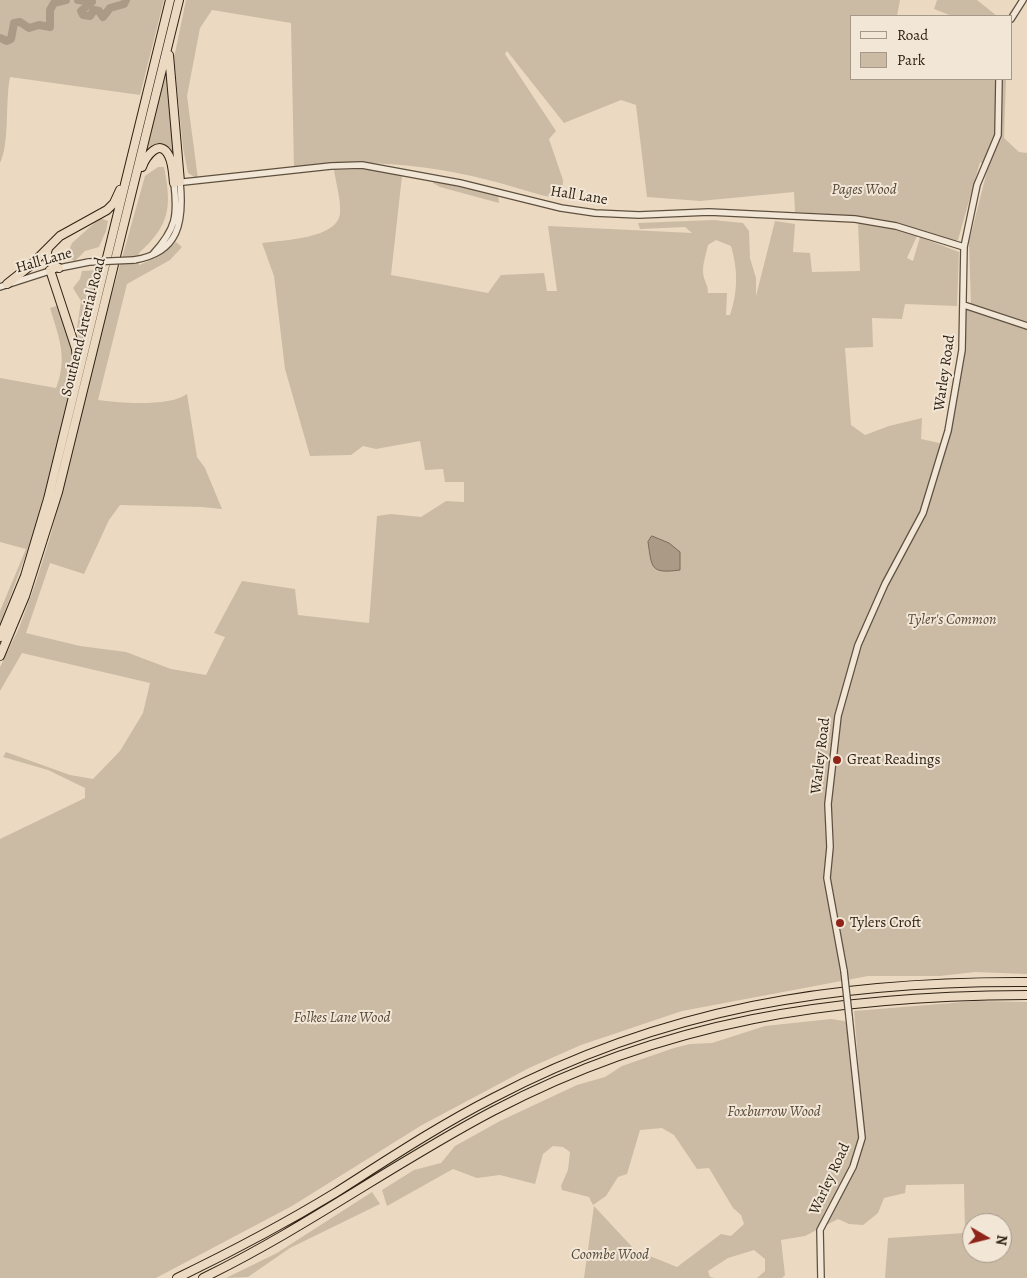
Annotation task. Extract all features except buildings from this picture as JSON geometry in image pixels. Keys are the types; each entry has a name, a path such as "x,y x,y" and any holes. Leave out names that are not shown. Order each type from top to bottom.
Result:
{"highway":[{"name":"Southend Arterial Road","path":"0,637 37,539 170,0"},
{"name":"Southend Arterial Road","path":"0,656 26,596 48,528 179,0"},
{"path":"170,36 169,69 177,183"},
{"path":"126,213 144,162 153,150 160,149 168,154 177,183"},
{"path":"4,286 31,265 69,229 110,207 117,198 130,166"},
{"path":"51,244 47,251 47,257 51,264 59,268"},
{"path":"50,270 76,349 77,381"},
{"path":"177,1278 290,1219 428,1134 486,1101 555,1067 617,1042 703,1015 791,998 914,984 1027,982"},
{"path":"203,1278 302,1225 396,1166 471,1123 542,1087 616,1057 720,1026 816,1007 905,998 1027,995"}],"street":[{"path":"1012,17 1023,0"},
{"name":"Warley Road","path":"820,1278 820,1230 852,1167 862,1138 844,971 827,878 830,847 828,804 838,716 855,654 866,627 926,504 948,431 959,375 964,305 964,248 977,185 998,134 999,80"},
{"name":"Hall Lane","path":"182,195 177,183 330,166 362,165 382,167 460,183 561,208 595,213 639,215 716,212 855,219 896,226 964,248"},
{"name":"Hall Lane","path":"4,286 50,270 89,262 134,260 162,250 177,232 182,217 184,187 190,182"},
{"path":"153,254 168,236 175,222 177,183"},
{"path":"964,305 1027,326"}],"green space":[{"path":"0,0 164,0 140,95 10,77 5,144 0,163"},
{"path":"186,0 900,0 897,15 850,15 850,80 1006,80 1004,138 1019,152 1027,153 1027,974 975,972 940,976 868,976 682,1011 581,1045 529,1068 422,1125 292,1206 156,1278 0,1278 0,839 85,798 85,788 48,770 3,757 6,752 70,775 93,779 120,751 143,713 150,683 22,653 0,691 0,667 19,628 51,534 106,315 145,176 158,167 164,167 168,204 163,224 139,253 139,265 158,257 176,242 182,247 170,260 127,284 98,400 144,403 169,401 187,394 197,457 205,468 222,509 120,505 109,520 84,574 50,563 26,633 80,646 126,652 171,669 206,675 225,637 214,633 242,581 295,589 298,615 369,623 377,516 391,514 421,517 446,501 464,502 464,482 445,482 443,469 425,470 420,441 376,449 363,446 351,455 310,456 285,369 274,276 262,243 308,237 330,228 337,222 340,208 334,170 368,169 402,176 391,275 488,293 501,275 544,273 547,291 557,291 548,226 692,233 685,227 640,229 638,223 713,220 743,223 749,231 750,258 756,278 756,296 775,221 795,224 793,252 810,253 812,272 860,271 858,222 894,228 917,236 907,258 913,261 920,237 959,252 957,306 905,304 902,319 872,318 873,347 845,348 851,425 865,435 889,426 922,418 921,439 944,444 959,379 964,305 971,307 969,242 988,167 980,162 958,240 953,242 884,220 860,216 795,212 794,192 700,201 647,197 636,105 621,100 564,123 507,51 505,54 556,131 549,139 563,180 562,199 464,174 391,164 342,163 294,168 291,23 212,10 200,28 187,96 198,179 188,173 183,148 174,58","holes":["716,240 731,246 735,264 735,297 730,315 726,315 727,293 708,293 704,278 704,261 708,245"]},
{"path":"937,0 977,0 996,15 949,15 934,9"},
{"path":"167,63 177,166 173,153 162,145 150,146 143,155"},
{"path":"434,181 493,193 498,195 499,203 440,187 433,183"},
{"path":"100,218 108,221 99,247 85,251 75,261 66,257 72,243"},
{"path":"98,270 84,337 79,342 77,328 81,301 73,288 80,279 82,271"},
{"path":"59,305 69,335 73,355 73,385 33,536 0,624 0,611 26,549 0,542 0,378 56,388 60,377 62,357 50,308"},
{"path":"976,1001 1027,1002 1027,1278 885,1278 888,1238 962,1233 962,1263 1012,1263 1012,1213 965,1213 964,1184 906,1185 905,1193 884,1198 878,1213 863,1225 849,1224 838,1219 805,1236 781,1240 785,1275 782,1278 757,1278 765,1271 765,1259 754,1250 728,1258 708,1271 710,1277 715,1278 584,1278 594,1206 635,1250 677,1267 721,1234 731,1236 744,1224 741,1215 733,1208 709,1168 697,1169 674,1135 662,1128 640,1130 627,1174 618,1177 606,1196 593,1205 589,1197 562,1190 561,1186 568,1170 570,1152 563,1147 553,1146 543,1154 535,1184 500,1175 477,1178 453,1169 387,1206 382,1190 414,1170 441,1163 455,1146 500,1121 577,1085 605,1077 622,1066 674,1048 690,1044 712,1043 765,1026 831,1019 844,1021 850,1025 864,1132 854,1011"},
{"path":"372,1192 380,1204 290,1248 248,1277 226,1278 277,1253"}],"shaded area":[{"path":"652,536 669,543 680,552 680,570 663,571 654,567 650,558 648,542"}],"waterway":[{"path":"0,38 7,41 11,39 14,23 20,22 29,28 39,25 50,27 50,10 54,3 66,0"},
{"path":"78,0 92,2 81,11 83,15 90,16 94,10 99,11 103,17 110,8 124,4 126,0"}],"place":[{"name":"Great Readings","path":"837,760"},
{"name":"Tylers Croft","path":"840,923"}],"park label":[{"name":"Pages Wood","path":"864,190"},
{"name":"Tyler's Common","path":"952,620"},
{"name":"Folkes Lane Wood","path":"342,1018"},
{"name":"Foxburrow Wood","path":"774,1112"},
{"name":"Coombe Wood","path":"610,1255"}]}
